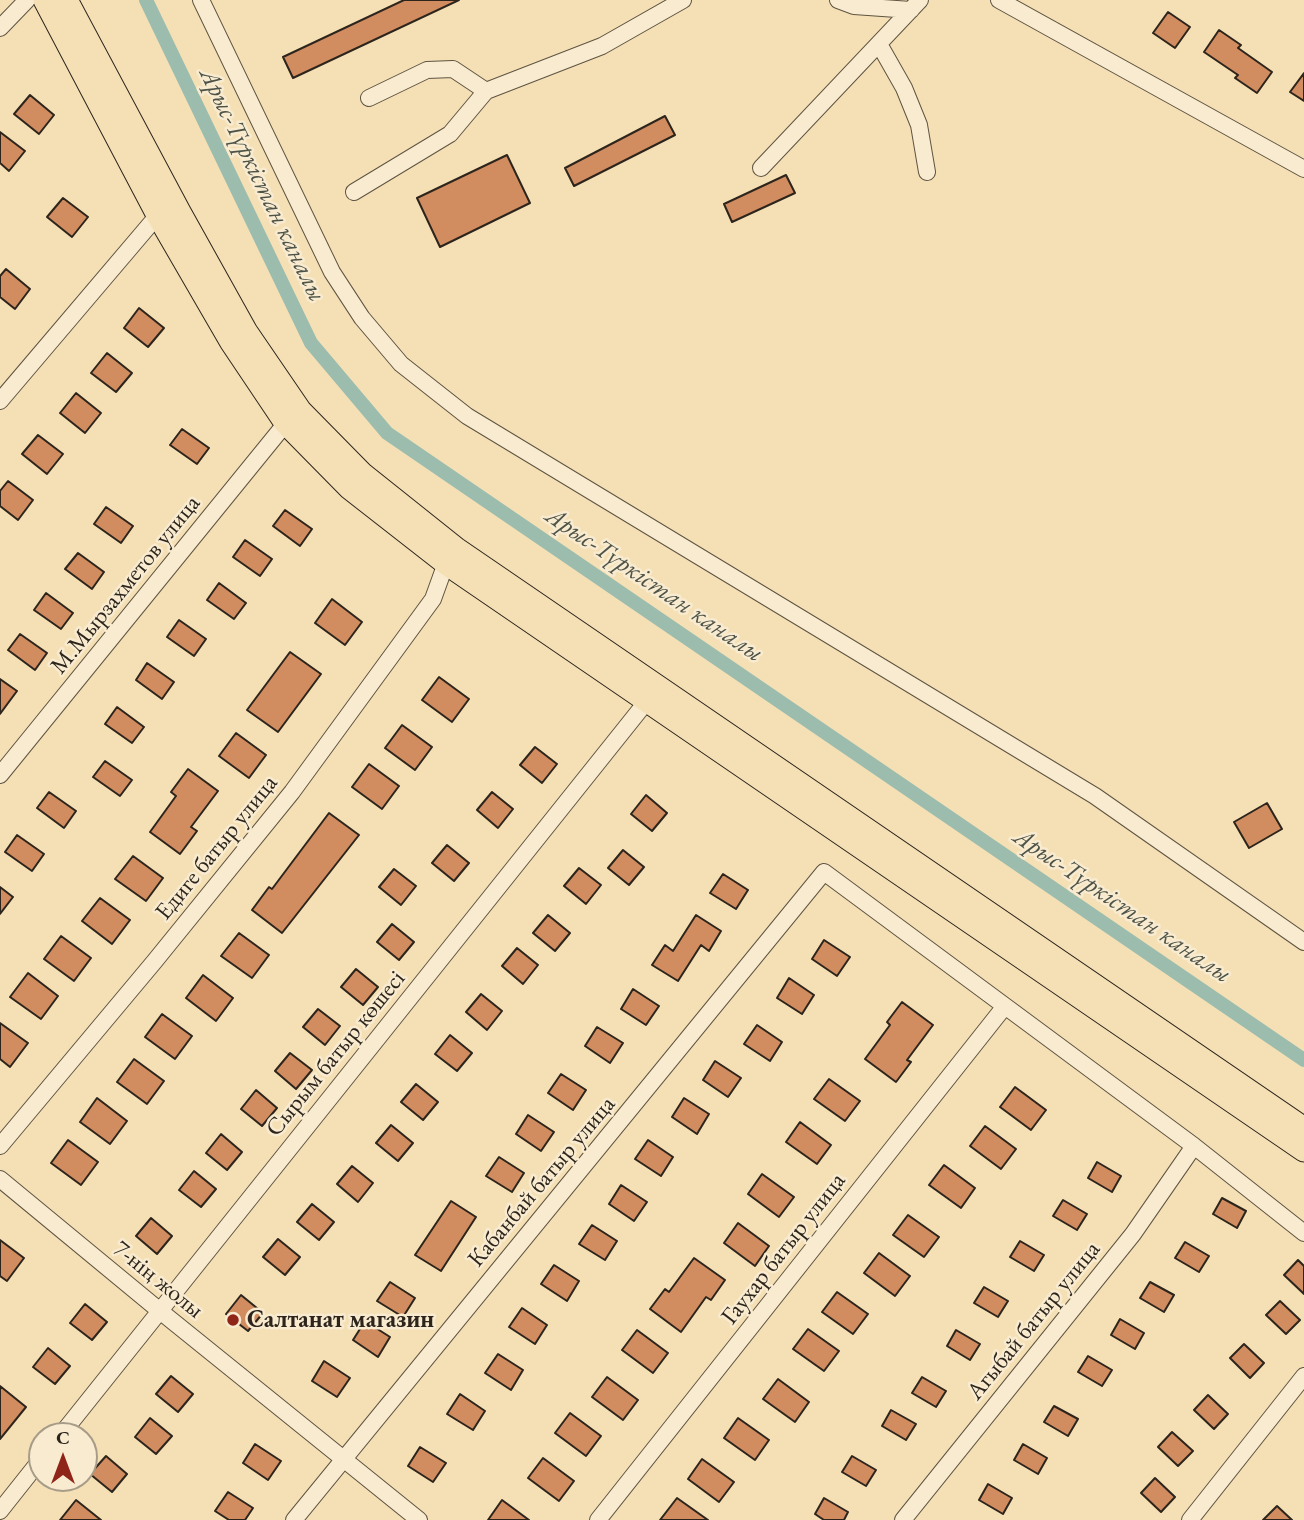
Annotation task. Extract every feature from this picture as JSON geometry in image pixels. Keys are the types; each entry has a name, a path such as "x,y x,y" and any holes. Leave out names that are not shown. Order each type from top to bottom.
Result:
{"highway":[{"path":"46,0 158,215 231,341 286,423 350,488 446,563 1304,1150"},
{"path":"66,0 246,332 300,411 362,474 456,549 1304,1129"}],"street":[{"path":"0,28 27,0"},
{"path":"201,0 332,272 362,318 401,364 467,416 1095,796 1304,942"},
{"path":"355,192 450,134 486,91 602,46 683,0"},
{"path":"838,0 854,6 916,5"},
{"path":"999,0 1304,169"},
{"path":"761,168 916,5"},
{"path":"879,44 904,88 919,125 927,172"},
{"path":"369,98 427,70 453,69 486,91"},
{"path":"0,401 158,215"},
{"name":"М.Мырзахметов улица","path":"0,775 286,423"},
{"name":"Едиге батыр улица","path":"0,1146 292,792 433,599 446,563"},
{"name":"Сырым батыр көшесі","path":"71,1422 648,701"},
{"name":"Кабанбай батыр улица","path":"294,1520 824,872 1005,1006"},
{"path":"1005,1006 1194,1146 1304,1233"},
{"name":"Гаухар батыр улица","path":"598,1520 1005,1006"},
{"name":"Агыбай батыр улица","path":"902,1520 1133,1234 1194,1146"},
{"name":"7-нің жолы","path":"0,1179 419,1520"},
{"path":"1190,1520 1304,1376"},
{"path":"0,1511 28,1476"}],"building":[{"path":"404,0 459,0 293,78 283,57"},
{"path":"1168,12 1190,27 1175,48 1153,33"},
{"path":"1219,30 1241,45 1238,48 1272,72 1257,93 1235,78 1238,75 1204,52"},
{"path":"1304,73 1304,101 1290,92"},
{"path":"30,95 54,115 39,134 14,114"},
{"path":"665,116 675,135 574,186 565,168"},
{"path":"0,132 25,151 9,171 0,163"},
{"path":"507,155 530,203 440,247 417,198"},
{"path":"786,175 795,193 732,222 724,204"},
{"path":"63,198 88,217 72,237 47,217"},
{"path":"6,269 30,289 15,309 0,297 0,276"},
{"path":"139,308 164,328 148,347 124,328"},
{"path":"107,353 132,373 116,392 91,373"},
{"path":"76,393 101,413 85,433 60,413"},
{"path":"182,429 209,448 197,464 170,445"},
{"path":"38,435 63,454 47,474 22,454"},
{"path":"8,481 33,500 18,520 0,506 0,491"},
{"path":"106,507 133,526 121,543 94,524"},
{"path":"285,510 312,529 300,546 273,526"},
{"path":"245,540 272,559 260,576 233,557"},
{"path":"78,553 104,572 92,589 65,569"},
{"path":"219,583 246,603 234,619 207,600"},
{"path":"46,593 73,613 61,629 34,610"},
{"path":"332,599 362,622 345,645 315,623"},
{"path":"179,620 206,639 194,656 167,637"},
{"path":"20,634 47,653 35,670 8,650"},
{"path":"290,652 321,674 278,732 247,710"},
{"path":"147,663 174,682 162,699 136,680"},
{"path":"439,677 469,699 452,722 422,700"},
{"path":"0,679 17,691 0,714"},
{"path":"117,707 144,727 132,743 105,724"},
{"path":"402,725 432,747 415,770 385,748"},
{"path":"236,733 266,755 249,778 219,756"},
{"path":"535,747 557,764 542,783 520,765"},
{"path":"105,761 132,780 120,796 93,777"},
{"path":"369,764 399,786 382,809 352,787"},
{"path":"188,769 218,791 191,827 197,831 180,854 150,832 176,796 171,792"},
{"path":"49,792 76,811 64,828 37,808"},
{"path":"492,792 513,809 498,828 477,810"},
{"path":"646,795 667,813 652,831 631,814"},
{"path":"1267,803 1282,829 1249,848 1234,822"},
{"path":"329,813 359,835 282,933 252,910 269,887 272,889"},
{"path":"17,835 44,854 32,871 5,852"},
{"path":"447,845 469,863 454,881 432,863"},
{"path":"623,850 644,867 629,885 608,868"},
{"path":"133,856 163,878 146,901 115,879"},
{"path":"579,868 601,885 586,904 564,886"},
{"path":"394,869 416,886 401,905 379,887"},
{"path":"723,874 748,890 736,909 710,893"},
{"path":"0,887 13,897 0,914"},
{"path":"100,898 130,920 112,944 82,921"},
{"path":"548,915 570,933 555,951 533,933"},
{"path":"696,915 721,931 709,951 701,945 678,981 652,965 665,945 673,951"},
{"path":"392,924 414,942 399,960 377,942"},
{"path":"239,933 269,955 252,978 221,956"},
{"path":"61,936 91,958 74,981 44,959"},
{"path":"824,940 850,957 837,976 812,959"},
{"path":"517,948 538,965 523,984 502,966"},
{"path":"356,969 378,987 363,1005 341,987"},
{"path":"28,973 58,996 41,1019 10,997"},
{"path":"203,975 233,998 216,1021 186,998"},
{"path":"789,978 814,995 802,1014 777,998"},
{"path":"633,989 659,1006 646,1025 621,1009"},
{"path":"481,994 502,1011 487,1030 466,1012"},
{"path":"902,1002 933,1025 907,1060 911,1062 896,1082 865,1059 890,1025 887,1022"},
{"path":"318,1009 340,1026 325,1045 303,1027"},
{"path":"162,1014 192,1036 175,1059 145,1037"},
{"path":"0,1023 28,1043 10,1067 0,1059"},
{"path":"757,1025 782,1042 770,1061 744,1044"},
{"path":"597,1027 623,1043 610,1063 585,1046"},
{"path":"450,1035 472,1053 457,1071 435,1054"},
{"path":"290,1053 312,1070 296,1089 275,1071"},
{"path":"134,1059 164,1081 147,1104 117,1082"},
{"path":"715,1061 741,1078 728,1097 703,1080"},
{"path":"561,1074 586,1090 573,1110 548,1093"},
{"path":"829,1079 860,1101 845,1121 814,1099"},
{"path":"416,1084 438,1102 423,1120 401,1102"},
{"path":"1015,1087 1046,1110 1031,1130 1000,1107"},
{"path":"256,1090 277,1108 262,1126 241,1109"},
{"path":"97,1098 127,1121 110,1144 80,1122"},
{"path":"684,1098 709,1114 697,1134 672,1117"},
{"path":"528,1115 554,1132 541,1151 516,1134"},
{"path":"800,1122 831,1145 817,1164 786,1142"},
{"path":"391,1125 413,1143 398,1161 376,1143"},
{"path":"985,1126 1016,1149 1001,1169 970,1146"},
{"path":"221,1134 242,1152 227,1170 206,1153"},
{"path":"68,1140 98,1162 81,1185 51,1163"},
{"path":"648,1140 673,1157 661,1176 635,1159"},
{"path":"499,1157 524,1173 512,1192 486,1176"},
{"path":"1097,1162 1121,1176 1112,1192 1088,1178"},
{"path":"944,1165 975,1188 961,1208 929,1185"},
{"path":"352,1166 373,1183 358,1202 337,1184"},
{"path":"194,1171 216,1189 201,1207 179,1190"},
{"path":"762,1174 794,1197 779,1217 748,1194"},
{"path":"621,1185 647,1202 634,1221 609,1204"},
{"path":"1222,1198 1246,1211 1237,1228 1213,1214"},
{"path":"1063,1200 1087,1214 1077,1230 1053,1216"},
{"path":"451,1201 476,1217 441,1271 415,1255"},
{"path":"312,1204 334,1222 319,1240 297,1222"},
{"path":"908,1215 939,1237 924,1257 893,1235"},
{"path":"151,1218 172,1236 157,1254 136,1236"},
{"path":"738,1223 769,1246 755,1266 724,1243"},
{"path":"592,1225 617,1241 605,1260 579,1244"},
{"path":"278,1239 300,1257 285,1275 263,1257"},
{"path":"0,1240 24,1258 7,1281 0,1276"},
{"path":"1020,1241 1044,1255 1034,1271 1010,1257"},
{"path":"1185,1242 1209,1256 1199,1272 1175,1258"},
{"path":"879,1253 910,1276 895,1296 864,1273"},
{"path":"694,1258 725,1280 711,1300 706,1297 681,1332 650,1309 665,1289 669,1292"},
{"path":"1298,1260 1304,1266 1304,1294 1284,1275"},
{"path":"554,1265 579,1281 567,1301 541,1284"},
{"path":"390,1282 415,1298 403,1317 377,1301"},
{"path":"1150,1282 1174,1295 1164,1312 1140,1298"},
{"path":"984,1287 1008,1301 998,1317 974,1303"},
{"path":"837,1292 868,1314 853,1334 822,1312"},
{"path":"241,1295 263,1313 248,1331 226,1314"},
{"path":"1280,1301 1300,1320 1286,1334 1266,1315"},
{"path":"85,1304 107,1322 92,1340 70,1323"},
{"path":"522,1308 547,1325 535,1344 509,1327"},
{"path":"1120,1319 1144,1333 1135,1349 1111,1335"},
{"path":"365,1321 390,1337 378,1357 353,1340"},
{"path":"808,1329 839,1351 824,1371 793,1349"},
{"path":"637,1330 668,1353 653,1373 622,1350"},
{"path":"956,1330 980,1344 970,1360 947,1346"},
{"path":"1244,1344 1264,1363 1250,1378 1230,1358"},
{"path":"48,1348 70,1366 55,1384 33,1367"},
{"path":"498,1354 523,1370 511,1390 485,1373"},
{"path":"1088,1356 1112,1370 1102,1386 1078,1372"},
{"path":"324,1361 350,1378 337,1397 312,1381"},
{"path":"171,1376 193,1394 178,1412 156,1394"},
{"path":"607,1377 638,1400 623,1420 592,1397"},
{"path":"922,1377 946,1391 936,1407 912,1393"},
{"path":"778,1379 809,1402 795,1422 763,1399"},
{"path":"0,1386 26,1407 0,1439"},
{"path":"460,1394 485,1411 473,1430 447,1414"},
{"path":"1208,1395 1228,1414 1214,1429 1194,1410"},
{"path":"1054,1406 1078,1419 1068,1436 1044,1422"},
{"path":"891,1410 916,1424 906,1440 882,1426"},
{"path":"570,1413 601,1436 586,1456 555,1433"},
{"path":"150,1418 172,1436 156,1454 135,1437"},
{"path":"738,1418 769,1440 755,1460 724,1438"},
{"path":"1172,1432 1193,1451 1178,1466 1158,1447"},
{"path":"255,1444 281,1461 268,1480 243,1463"},
{"path":"1023,1444 1047,1458 1038,1474 1014,1460"},
{"path":"420,1447 446,1463 433,1482 408,1466"},
{"path":"106,1456 127,1474 112,1492 98,1481 98,1465"},
{"path":"852,1456 876,1470 866,1486 842,1472"},
{"path":"543,1458 574,1481 559,1501 528,1478"},
{"path":"702,1459 734,1482 719,1502 688,1479"},
{"path":"1155,1478 1175,1497 1161,1512 1141,1493"},
{"path":"988,1484 1012,1498 1003,1514 979,1500"},
{"path":"228,1492 253,1508 245,1520 229,1520 215,1511"},
{"path":"677,1498 708,1520 660,1520"},
{"path":"824,1498 848,1512 844,1520 824,1520 815,1514"},
{"path":"76,1500 101,1520 60,1520"},
{"path":"502,1500 529,1520 488,1520"},
{"path":"1277,1506 1292,1520 1263,1520"}],"waterway":[{"name":"Арыс-Түркістан каналы","path":"146,0 311,343 387,433 1304,1060"}],"place":[{"name":"Салтанат магазин","path":"233,1320"}]}
